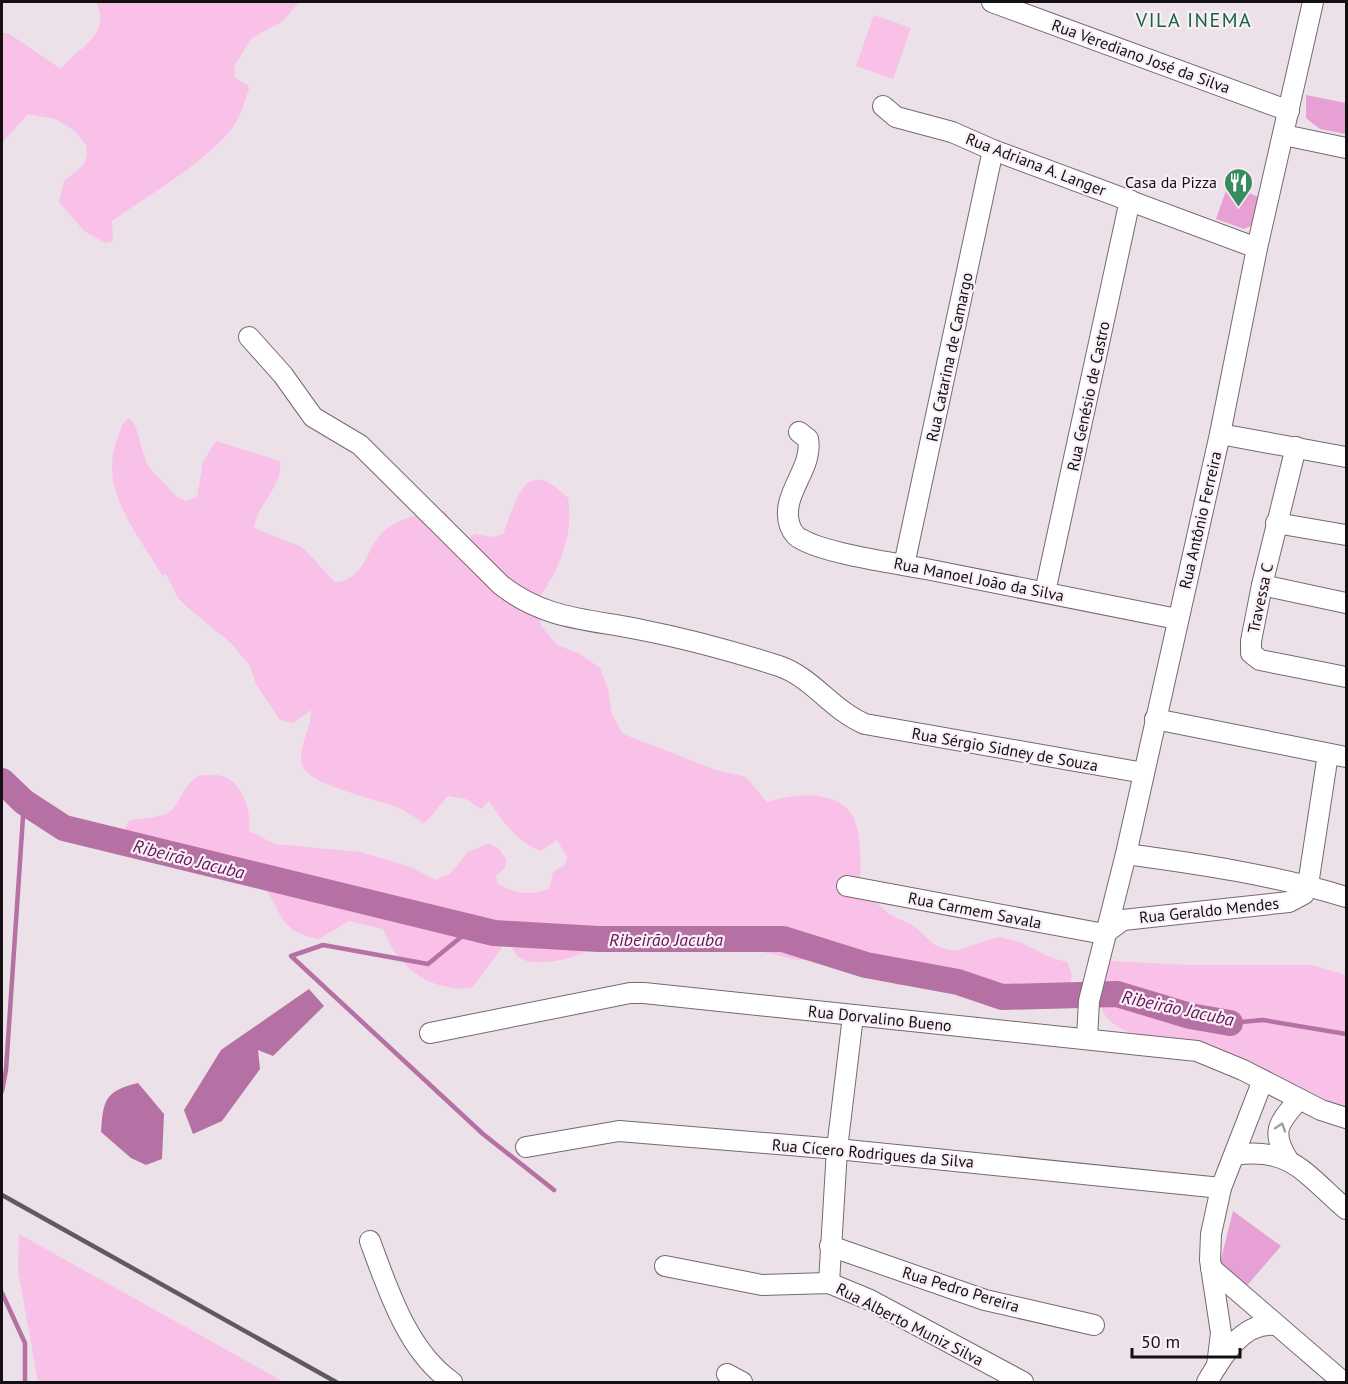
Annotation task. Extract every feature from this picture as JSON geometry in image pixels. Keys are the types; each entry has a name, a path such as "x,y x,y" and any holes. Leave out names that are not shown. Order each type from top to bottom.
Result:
{"street":[{"name":"Rua Verediano José da Silva","path":"992,2 1289,111"},
{"name":"Rua Antônio Ferreira","path":"1087,1038 1089,1001 1104,934 1126,854 1220,434 1257,248 1313,2"},
{"name":"Rua Adriana A. Langer","path":"883,106 896,117 952,132 993,150 1257,248"},
{"path":"1284,135 1347,148"},
{"name":"Rua Catarina de Camargo","path":"904,565 993,150"},
{"name":"Rua Genésio de Castro","path":"1045,592 1130,200"},
{"name":"Rua Sérgio Sidney de Souza","path":"249,337 283,375 313,417 360,445 501,585 518,599 539,609 567,617 643,630 780,666 801,678 849,718 866,724 1144,773"},
{"name":"Rua Manoel João da Silva","path":"799,432 808,439 810,449 788,504 789,525 801,539 825,548 904,565 1177,619"},
{"path":"1220,434 1347,457"},
{"name":"Travessa C","path":"1296,447 1262,585 1251,641 1253,656 1260,660 1347,677"},
{"path":"1276,523 1347,535"},
{"path":"1262,585 1347,603"},
{"path":"1155,719 1337,755 1308,885"},
{"path":"1126,854 1219,867 1308,885 1347,897"},
{"name":"Rua Geraldo Mendes","path":"1104,934 1123,920 1289,902 1304,894 1308,885"},
{"name":"Rua Carmem Savala","path":"847,886 1104,934"},
{"name":"Rua Dorvalino Bueno","path":"430,1033 630,993 1197,1051 1263,1080 1321,1110 1347,1118"},
{"path":"665,1266 762,1286 829,1283 837,1149 854,1016"},
{"path":"1212,1374 1221,1333 1211,1268 1211,1234 1221,1188 1263,1080"},
{"path":"1299,1100 1279,1126 1280,1146 1287,1158 1347,1209"},
{"name":"Rua Cícero Rodrigues da Silva","path":"526,1147 619,1131 837,1149 1221,1188"},
{"path":"1235,1155 1266,1152 1287,1158"},
{"path":"370,1241 386,1285 411,1334 438,1372 452,1383"},
{"name":"Rua Pedro Pereira","path":"830,1246 985,1300 1094,1325"},
{"path":"1211,1268 1343,1383"},
{"name":"Rua Alberto Muniz Silva","path":"829,1283 870,1300 1023,1383"},
{"path":"1212,1374 1252,1328 1263,1324 1274,1325"}],"shaded area":[{"path":"96,2 299,2 283,21 252,38 234,66 235,78 248,85 249,89 239,116 230,131 189,168 112,221 113,241 106,243 84,231 59,202 64,181 83,166 87,156 86,145 74,130 55,119 28,114 2,143 2,33 8,33 61,69 91,40 96,32 100,24 100,14"},
{"path":"874,15 911,28 893,79 856,66"},
{"path":"129,418 135,425 147,465 177,497 186,501 197,497 203,462 216,441 280,461 278,478 256,519 254,528 302,547 335,582 352,576 382,533 396,523 420,514 445,511 452,522 459,550 474,534 494,537 503,534 519,495 532,481 542,480 553,486 568,498 569,526 558,565 537,601 541,626 557,645 580,654 600,668 608,689 612,714 623,734 716,770 746,777 767,802 791,797 818,796 842,804 850,812 858,832 861,889 889,914 914,926 935,945 948,950 958,950 998,937 1020,942 1052,958 1067,962 1072,975 1070,986 1057,992 1027,993 947,976 897,985 871,967 858,963 850,970 824,960 798,960 699,937 656,936 593,946 571,958 543,962 521,959 510,945 504,945 472,988 442,986 417,975 407,966 389,943 383,929 349,921 319,939 303,935 285,922 270,896 254,880 239,874 185,869 141,858 125,829 129,821 171,811 187,786 202,775 223,776 231,781 246,803 249,831 275,844 360,852 411,867 435,880 450,874 468,852 489,843 499,849 506,859 505,868 496,876 497,883 516,892 535,893 549,889 553,872 565,865 567,857 557,840 541,851 518,837 505,824 489,801 481,809 466,799 448,796 423,823 399,808 330,785 307,772 302,765 301,751 311,710 293,723 280,720 256,684 250,666 231,643 178,598 166,574 162,575 123,509 112,474 113,456 122,426"},
{"path":"1109,961 1189,965 1311,965 1346,975 1346,1110 1284,1080 1221,1054 1176,1041 1128,1032 1120,1028 1105,1015 1101,1004"},
{"path":"309,989 324,1006 273,1056 258,1050 260,1069 222,1121 193,1134 184,1110 221,1050"},
{"path":"138,1083 164,1114 162,1159 146,1165 131,1158 101,1132 103,1112 108,1098 127,1086"},
{"path":"19,1234 284,1382 38,1382 18,1270"}],"building":[{"path":"1306,95 1346,103 1346,134 1320,129 1306,118"},
{"name":"Casa da Pizza","path":"1228,185 1259,197 1251,226 1244,229 1216,219"},
{"path":"1233,1211 1281,1246 1244,1289 1220,1263"}],"waterway":[{"name":"Ribeirão Jacuba","path":"2,781 24,802 64,828 494,933 598,939 783,939 866,965 958,982 1002,997 1117,994 1190,1016 1230,1023"},
{"path":"2,1091 6,1070 24,802"},
{"path":"472,928 428,964 323,945 291,956 483,1134 554,1190"},
{"name":"Ribeirão Jacuba","path":"1230,1023 1263,1020 1346,1034"},
{"path":"2,1293 25,1343 25,1382"}],"railway":[{"path":"2,1195 336,1382"}],"place":[{"name":"Casa da Pizza","path":"1238,208"}],"district":[{"name":"VILA INEMA","path":"1194,20"}]}
